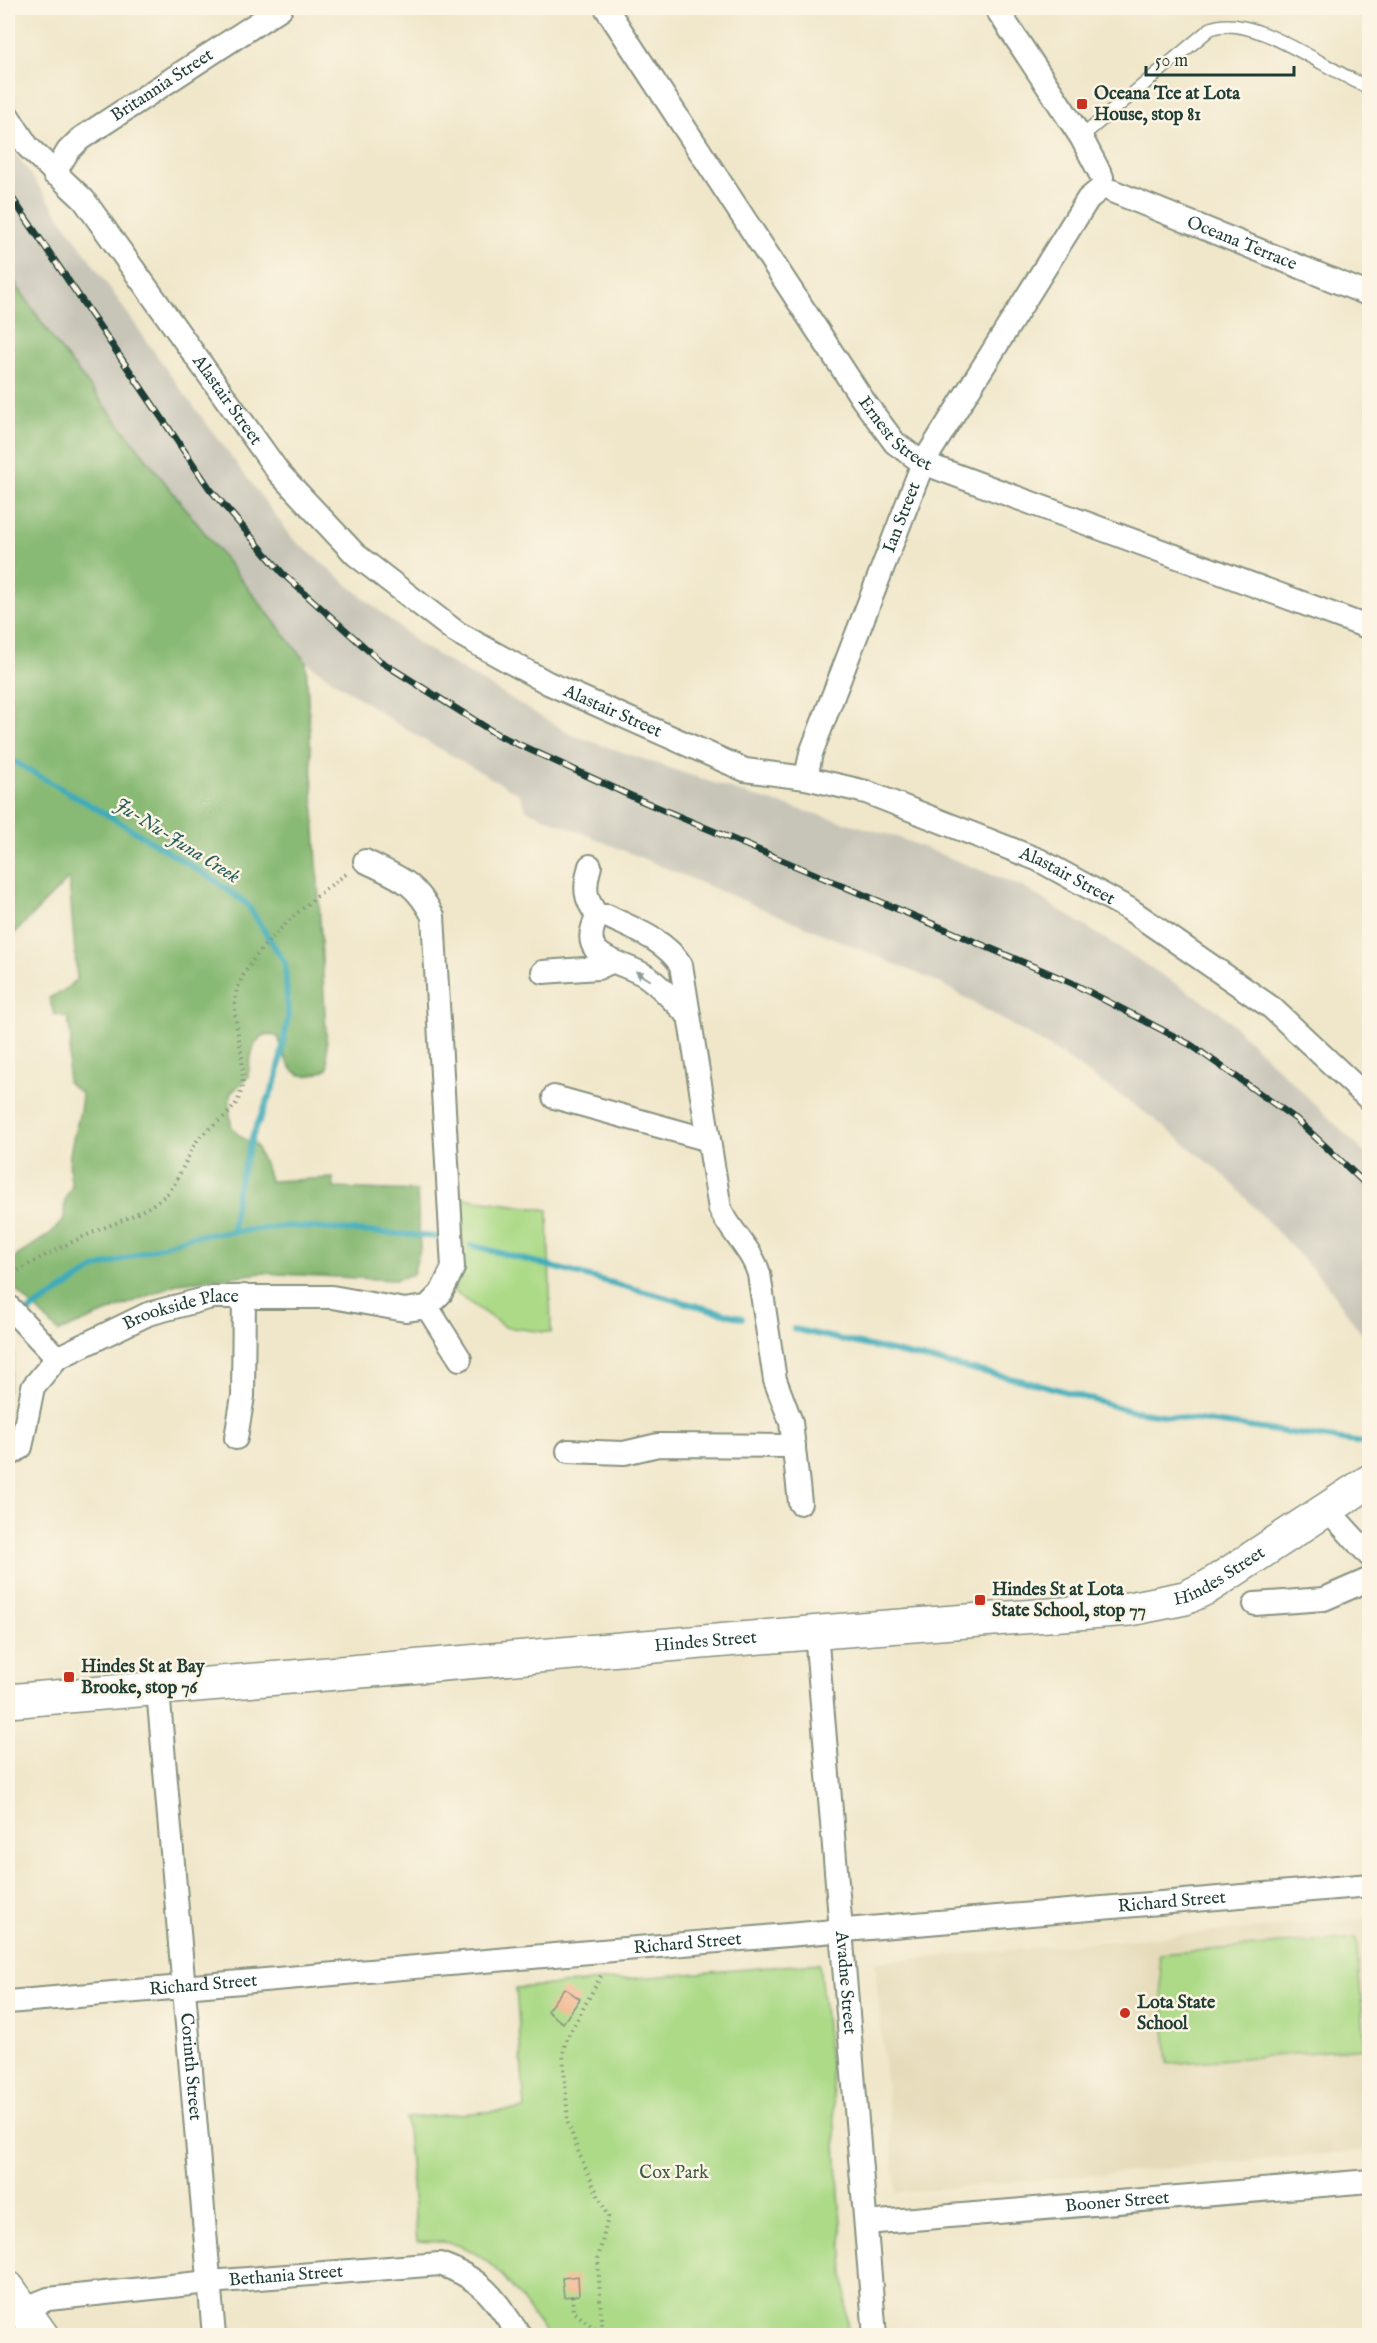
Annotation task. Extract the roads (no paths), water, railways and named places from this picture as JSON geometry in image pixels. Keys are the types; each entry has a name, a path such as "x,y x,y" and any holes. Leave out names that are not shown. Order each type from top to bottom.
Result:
{"street":[{"name":"Britannia Street","path":"54,174 68,151 80,140 280,8"},
{"name":"Ernest Street","path":"606,8 877,420 895,443 922,463 1370,628"},
{"path":"996,8 1081,137 1104,186"},
{"name":"Alastair Street","path":"8,116 28,147 84,200 279,473 356,555 456,632 548,683 745,770 807,778 866,792 1039,860 1129,909 1272,1008 1370,1100"},
{"name":"Ian Street","path":"807,778 811,753 922,463 1088,199 1104,186"},
{"name":"Oceana Terrace","path":"1104,186 1370,295"},
{"path":"365,861 410,883 423,897 433,916 453,1268 441,1293 427,1307 460,1359"},
{"path":"590,866 585,883 587,903 598,916 607,916 658,941 674,953 681,965 687,1014 720,1209 755,1261 759,1274 775,1380 791,1422 800,1503"},
{"path":"598,916 592,927 593,946 598,955 647,977 687,1014"},
{"path":"543,972 597,968 613,961"},
{"path":"554,1097 709,1140"},
{"path":"236,1438 243,1388 244,1296"},
{"name":"Brookside Place","path":"8,1456 21,1447 33,1387 57,1358 148,1314 212,1297 244,1296 332,1297 405,1310 427,1307"},
{"path":"8,1306 57,1358"},
{"path":"568,1451 624,1453 658,1444 794,1446"},
{"name":"Hindes Street","path":"8,1701 158,1690 816,1632 1130,1609 1185,1598 1208,1587 1370,1481"},
{"path":"1327,1509 1370,1556"},
{"path":"1255,1604 1323,1599 1370,1579"},
{"name":"Avadne Street","path":"816,1632 875,2336"},
{"name":"Corinth Street","path":"158,1690 214,2336"},
{"name":"Richard Street","path":"8,2002 1370,1885"},
{"name":"Booner Street","path":"866,2223 1370,2181"},
{"name":"Bethania Street","path":"15,2298 48,2299 209,2282 440,2264 467,2274 492,2296 520,2336"},
{"path":"15,2298 42,2336"}],"lane":[{"path":"1081,137 1210,29 1227,24 1287,44 1353,82 1370,88"}],"waterway":[{"name":"Ju-Nu-Juna Creek","path":"8,758 213,879 247,904 285,963 288,1017 277,1078 253,1135 237,1190 232,1232"},
{"path":"23,1315 96,1268 192,1236 288,1226 439,1237"},
{"path":"471,1245 742,1318"},
{"path":"794,1329 1046,1386 1127,1410 1370,1444"}],"railway":[{"path":"8,192 210,489 283,574 380,661 498,735 640,800 1072,983 1191,1045 1296,1119 1370,1188"}],"place":[{"name":"Oceana Tce at Lota House, stop 81","path":"1082,104"},
{"name":"Hindes St at Lota State School, stop 77","path":"980,1600"},
{"name":"Hindes St at Bay Brooke, stop 76","path":"69,1677"},
{"name":"Lota State School","path":"1125,2013"}],"park label":[{"name":"Cox Park","path":"674,2173"}]}
